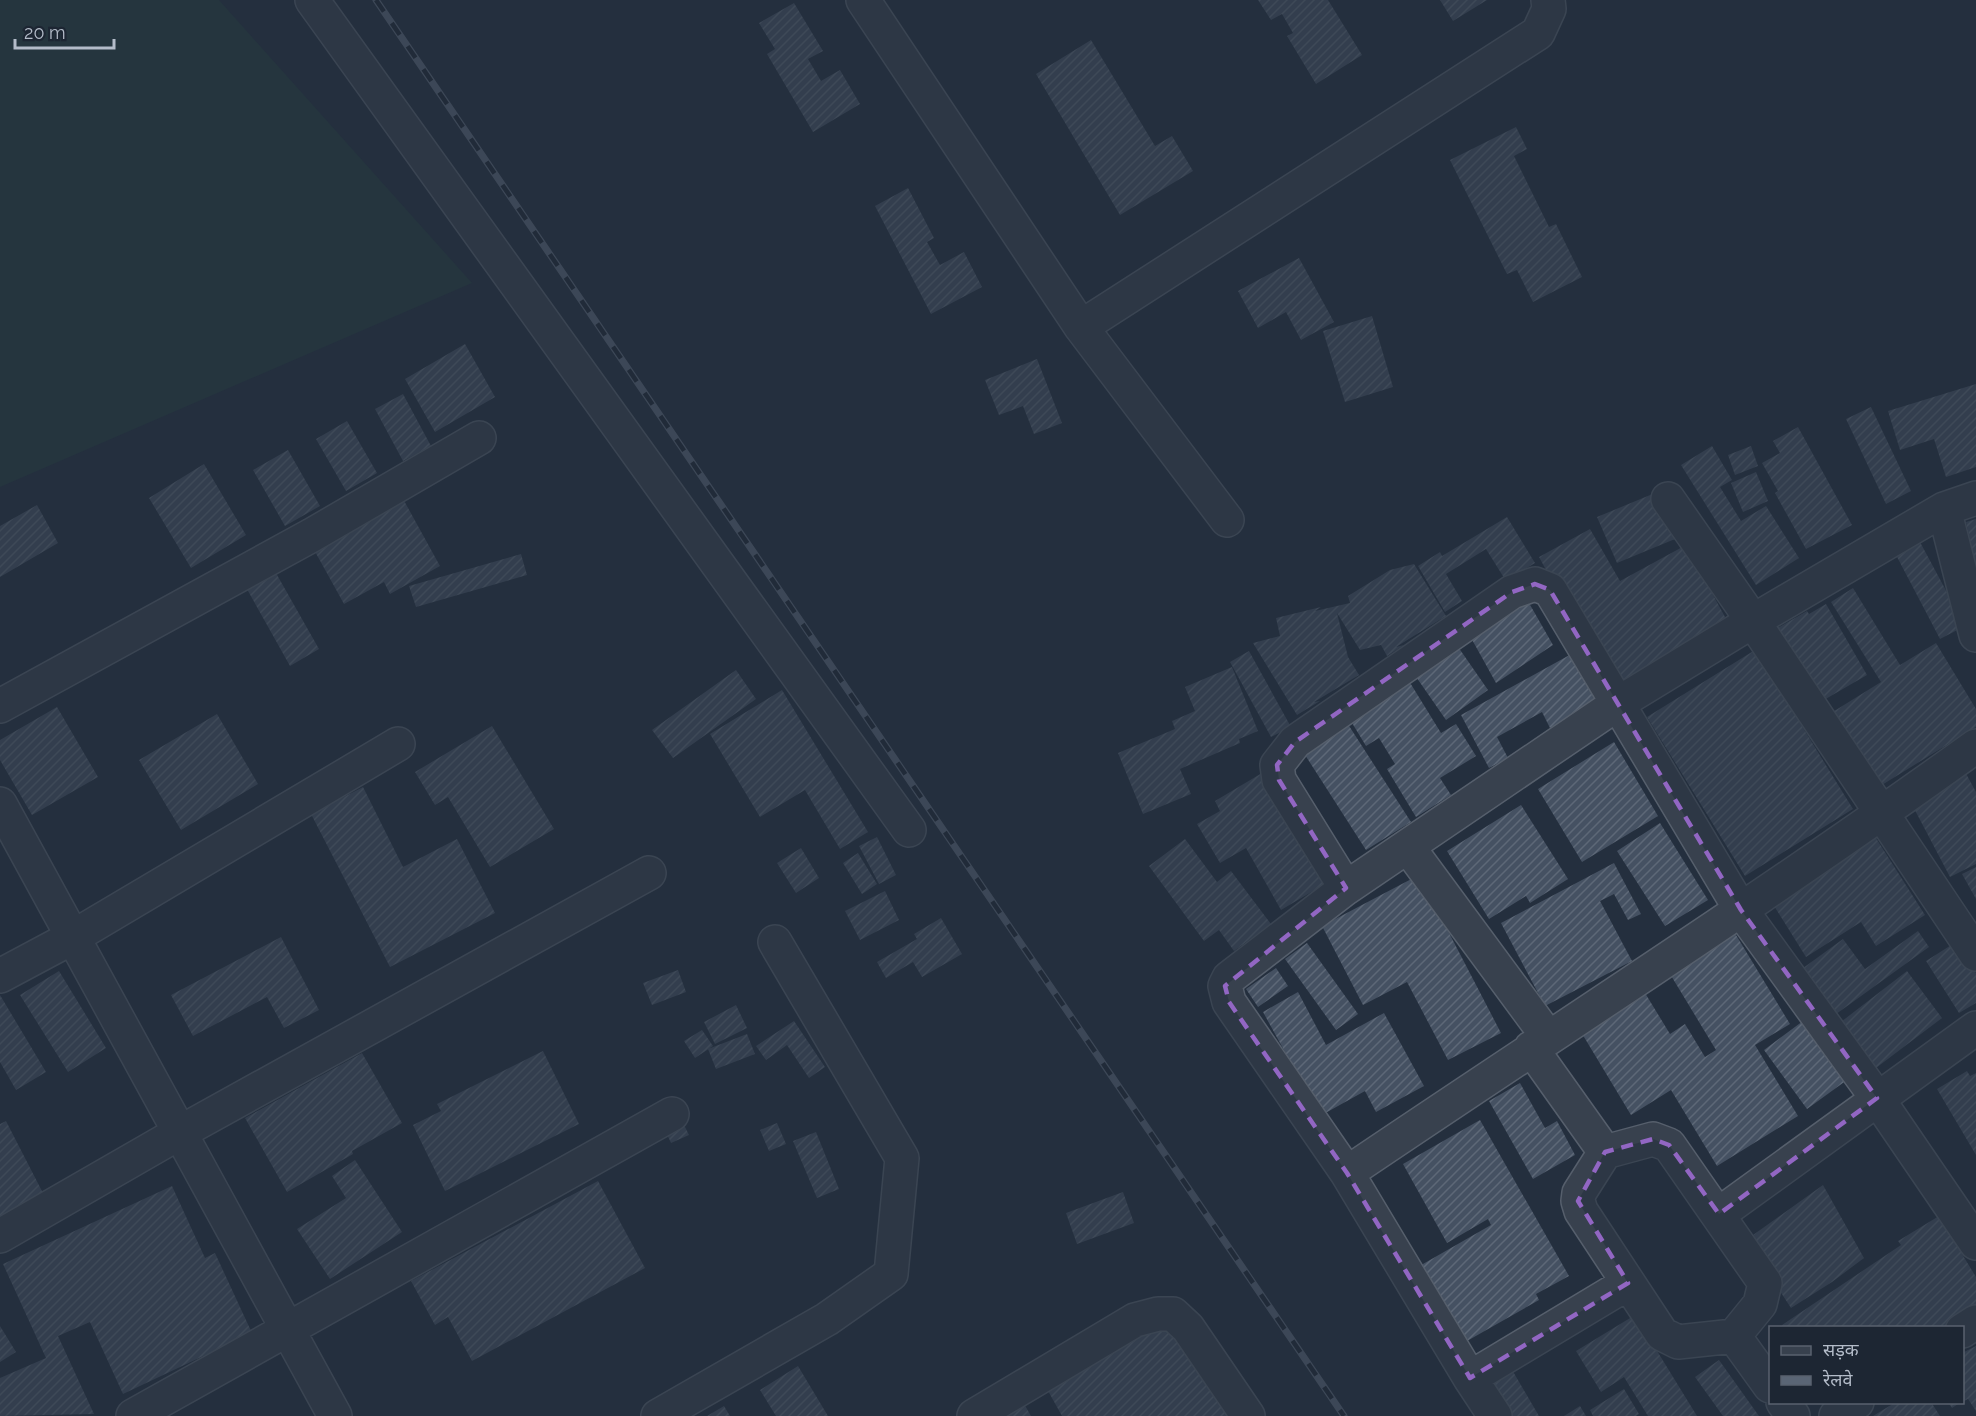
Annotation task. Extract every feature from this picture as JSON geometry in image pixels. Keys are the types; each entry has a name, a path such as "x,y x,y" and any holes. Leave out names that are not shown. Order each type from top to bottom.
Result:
{"street":[{"path":"312,0 909,830"},
{"path":"862,0 1081,327 1227,520"},
{"path":"1081,327 1538,33 1550,9 1548,0"},
{"path":"0,706 312,535 478,438"},
{"path":"1495,1416 1347,1173 1229,1002 1225,986 1229,978 1346,888 1617,704 1944,509 1976,498"},
{"path":"1668,499 1753,621 1976,954"},
{"path":"1944,509 1976,635"},
{"path":"1346,888 1279,780 1278,765 1295,742 1512,592 1535,584 1550,590 1741,910 1877,1098 1976,1243"},
{"path":"0,976 73,937 398,744"},
{"path":"1347,1173 1741,910 1976,746"},
{"path":"0,804 335,1416"},
{"path":"1408,847 1540,1043 1605,1152"},
{"path":"0,1236 179,1133 649,873"},
{"path":"657,1416 827,1319 891,1274 902,1158 775,942"},
{"path":"1719,1214 1976,1028"},
{"path":"133,1416 672,1114"},
{"path":"1653,1139 1670,1145 1719,1214 1765,1283 1760,1304 1734,1336 1678,1342 1662,1334 1581,1211 1578,1201 1579,1193 1605,1152 1653,1139"},
{"path":"1470,1378 1628,1283"},
{"path":"974,1416 1135,1320 1158,1314 1173,1314 1188,1328 1248,1416"},
{"path":"1734,1336 1769,1385"},
{"path":"1836,1416 1854,1404"}],"highlighted area":[{"path":"1535,584 1550,590 1741,910 1877,1098 1719,1214 1669,1145 1653,1139 1605,1152 1578,1201 1628,1283 1470,1378 1347,1173 1229,1002 1225,986 1346,888 1279,780 1277,765 1295,742 1512,592"}],"green space":[{"path":"0,0 219,0 472,283 0,487"}],"building":[{"path":"1258,0 1328,0 1362,55 1316,84 1287,36 1293,33 1282,14 1271,20"},
{"path":"1440,0 1487,0 1453,21"},
{"path":"794,3 823,51 808,59 821,81 840,70 860,104 813,132 767,54 775,49 759,23"},
{"path":"1091,40 1155,146 1172,136 1193,171 1120,215 1036,74"},
{"path":"1516,127 1527,149 1514,156 1549,227 1556,224 1582,277 1533,302 1517,270 1507,274 1450,160"},
{"path":"908,188 934,238 927,242 940,265 964,252 982,287 931,314 875,206"},
{"path":"1299,258 1334,322 1301,340 1286,312 1258,328 1238,291"},
{"path":"1372,316 1393,387 1345,402 1323,331"},
{"path":"465,344 495,397 435,432 405,379"},
{"path":"1037,359 1062,423 1034,434 1023,406 999,415 985,380"},
{"path":"1976,384 1976,467 1946,477 1934,439 1900,450 1888,411"},
{"path":"403,394 431,446 403,461 375,409"},
{"path":"1871,407 1911,491 1886,504 1846,419"},
{"path":"347,421 377,473 346,491 316,439"},
{"path":"1798,427 1852,525 1806,549 1775,493 1778,491 1762,463 1780,453 1773,441"},
{"path":"1712,446 1732,480 1720,487 1741,521 1766,506 1799,558 1756,585 1681,465"},
{"path":"1751,446 1758,466 1735,475 1728,455"},
{"path":"288,450 320,506 285,526 253,470"},
{"path":"204,464 246,535 191,568 149,498"},
{"path":"1756,472 1768,501 1743,512 1731,483"},
{"path":"1655,493 1675,539 1617,563 1597,517"},
{"path":"402,497 440,566 390,594 384,582 344,604 313,548"},
{"path":"37,505 58,543 0,577 0,526"},
{"path":"1507,517 1535,563 1506,581 1486,549 1446,574 1462,601 1445,612 1418,566 1440,552 1442,556"},
{"path":"1976,519 1976,563 1975,563 1966,522"},
{"path":"1590,529 1620,581 1686,545 1731,628 1613,693 1539,557"},
{"path":"1920,542 1965,626 1940,639 1896,555"},
{"path":"521,554 527,575 416,607 409,586"},
{"path":"1414,564 1446,616 1396,647 1404,645 1387,656 1381,645 1360,650 1337,613 1348,657 1359,675 1297,715 1253,643 1280,636 1276,618 1321,607 1315,611 1350,603 1348,596 1390,570"},
{"path":"272,566 319,649 290,666 243,582"},
{"path":"1853,588 1900,665 1936,643 1976,709 1976,727 1877,788 1831,713 1881,682 1831,602"},
{"path":"1529,603 1553,645 1496,683 1470,636"},
{"path":"1826,604 1867,675 1817,704 1774,630 1807,611 1809,614"},
{"path":"1454,641 1488,690 1446,720 1412,671"},
{"path":"1755,650 1853,809 1745,876 1647,717"},
{"path":"1249,651 1291,727 1271,737 1230,662"},
{"path":"1575,652 1601,700 1550,728 1542,712 1497,737 1508,758 1489,768 1461,715"},
{"path":"1232,667 1258,731 1239,739 1240,743 1180,769 1191,794 1143,814 1118,753 1175,729 1172,721 1195,711 1185,687"},
{"path":"736,670 756,699 673,758 652,730"},
{"path":"1409,681 1441,733 1456,724 1476,756 1440,778 1451,795 1416,817 1387,769 1395,764 1379,738 1366,746 1349,718"},
{"path":"782,690 868,832 840,849 805,790 760,817 710,734"},
{"path":"57,707 98,777 32,815 0,760 0,740"},
{"path":"217,714 258,784 181,830 139,760"},
{"path":"1342,715 1411,822 1366,850 1298,744"},
{"path":"492,726 554,829 490,867 448,797 435,805 415,772"},
{"path":"1614,742 1658,816 1582,862 1538,789"},
{"path":"1963,768 1976,792 1976,864 1950,877 1908,797"},
{"path":"1262,773 1330,881 1281,910 1246,848 1220,863 1197,824 1220,811 1215,801"},
{"path":"363,787 403,867 457,839 495,913 390,967 311,814"},
{"path":"1521,805 1568,879 1530,903 1526,896 1489,919 1447,851"},
{"path":"1660,823 1708,900 1665,926 1617,851"},
{"path":"1874,835 1925,915 1876,946 1861,922 1806,957 1771,901"},
{"path":"877,837 896,875 879,884 859,846"},
{"path":"1185,839 1217,882 1231,871 1271,924 1234,951 1219,930 1204,941 1149,866"},
{"path":"801,848 819,878 796,893 777,863"},
{"path":"858,853 877,884 862,894 843,863"},
{"path":"1614,863 1641,914 1628,920 1614,894 1600,901 1632,961 1545,1006 1501,923"},
{"path":"1976,867 1976,899 1962,874"},
{"path":"1419,875 1501,1033 1448,1060 1407,982 1363,1005 1322,926"},
{"path":"885,891 899,920 860,940 845,911"},
{"path":"941,918 962,954 922,977 913,962 886,978 877,962 917,939 914,934"},
{"path":"1733,930 1790,1024 1755,1045 1798,1116 1717,1166 1671,1090 1631,1115 1581,1032 1645,993 1670,1034 1685,1024 1705,1057 1716,1050 1667,969"},
{"path":"1918,931 1929,947 1832,1017 1799,971 1843,939 1865,969"},
{"path":"281,937 319,1010 284,1028 267,997 193,1036 171,995"},
{"path":"1956,942 1976,973 1976,1003 1959,1013 1926,961"},
{"path":"1307,943 1358,1014 1336,1030 1285,959"},
{"path":"1276,968 1288,986 1258,1007 1246,989"},
{"path":"678,970 686,992 652,1005 643,983"},
{"path":"59,971 106,1048 68,1072 20,995"},
{"path":"1907,971 1942,1018 1872,1071 1837,1025"},
{"path":"1298,992 1326,1045 1384,1013 1424,1086 1376,1112 1365,1091 1320,1116 1263,1012"},
{"path":"0,995 46,1072 16,1090 0,1062"},
{"path":"736,1005 747,1028 715,1044 704,1022"},
{"path":"794,1021 825,1067 809,1078 787,1045 766,1060 756,1046"},
{"path":"1803,1021 1847,1080 1807,1109 1764,1050"},
{"path":"702,1030 713,1046 695,1058 684,1041"},
{"path":"747,1034 755,1054 716,1069 708,1049"},
{"path":"543,1051 579,1124 445,1191 413,1125 441,1111 437,1104"},
{"path":"362,1053 402,1123 287,1192 245,1118"},
{"path":"1967,1071 1970,1076 1976,1073 1976,1155 1937,1089"},
{"path":"1520,1083 1545,1128 1557,1121 1575,1155 1533,1179 1489,1101"},
{"path":"678,1113 689,1135 671,1143 661,1121"},
{"path":"1480,1120 1569,1276 1536,1294 1539,1300 1460,1345 1416,1268 1491,1225 1488,1219 1447,1243 1403,1164"},
{"path":"6,1121 44,1195 0,1218 0,1124"},
{"path":"777,1123 786,1144 769,1151 760,1130"},
{"path":"816,1132 839,1189 817,1198 793,1141"},
{"path":"355,1160 402,1232 330,1279 297,1229 346,1198 332,1176"},
{"path":"598,1181 645,1268 472,1361 448,1317 435,1325 411,1281"},
{"path":"1823,1185 1864,1258 1791,1308 1746,1240"},
{"path":"172,1186 205,1258 215,1253 252,1333 123,1394 90,1322 58,1336 94,1414 0,1416 0,1378 46,1358 3,1264"},
{"path":"1123,1192 1134,1223 1077,1244 1066,1213"},
{"path":"1939,1216 1976,1277 1976,1306 1948,1326 1782,1326 1901,1245 1898,1241"},
{"path":"1635,1315 1697,1416 1648,1416 1624,1377 1601,1392 1576,1351"},
{"path":"1174,1317 1231,1416 1062,1416 1047,1389"},
{"path":"0,1326 16,1352 0,1362"},
{"path":"1976,1346 1976,1411 1968,1399 1964,1401 1964,1352"},
{"path":"1719,1360 1759,1416 1723,1416 1695,1377"},
{"path":"1508,1363 1539,1416 1509,1416 1486,1377"},
{"path":"798,1366 828,1416 776,1416 760,1390"},
{"path":"1624,1389 1639,1414 1636,1416 1593,1416 1590,1410"},
{"path":"1023,1402 1031,1416 999,1416"},
{"path":"1893,1404 1932,1404 1940,1416 1873,1416"},
{"path":"724,1406 730,1416 707,1416"},
{"path":"1580,1406 1586,1416 1564,1416"}],"railway":[{"path":"376,0 1344,1416"}]}
